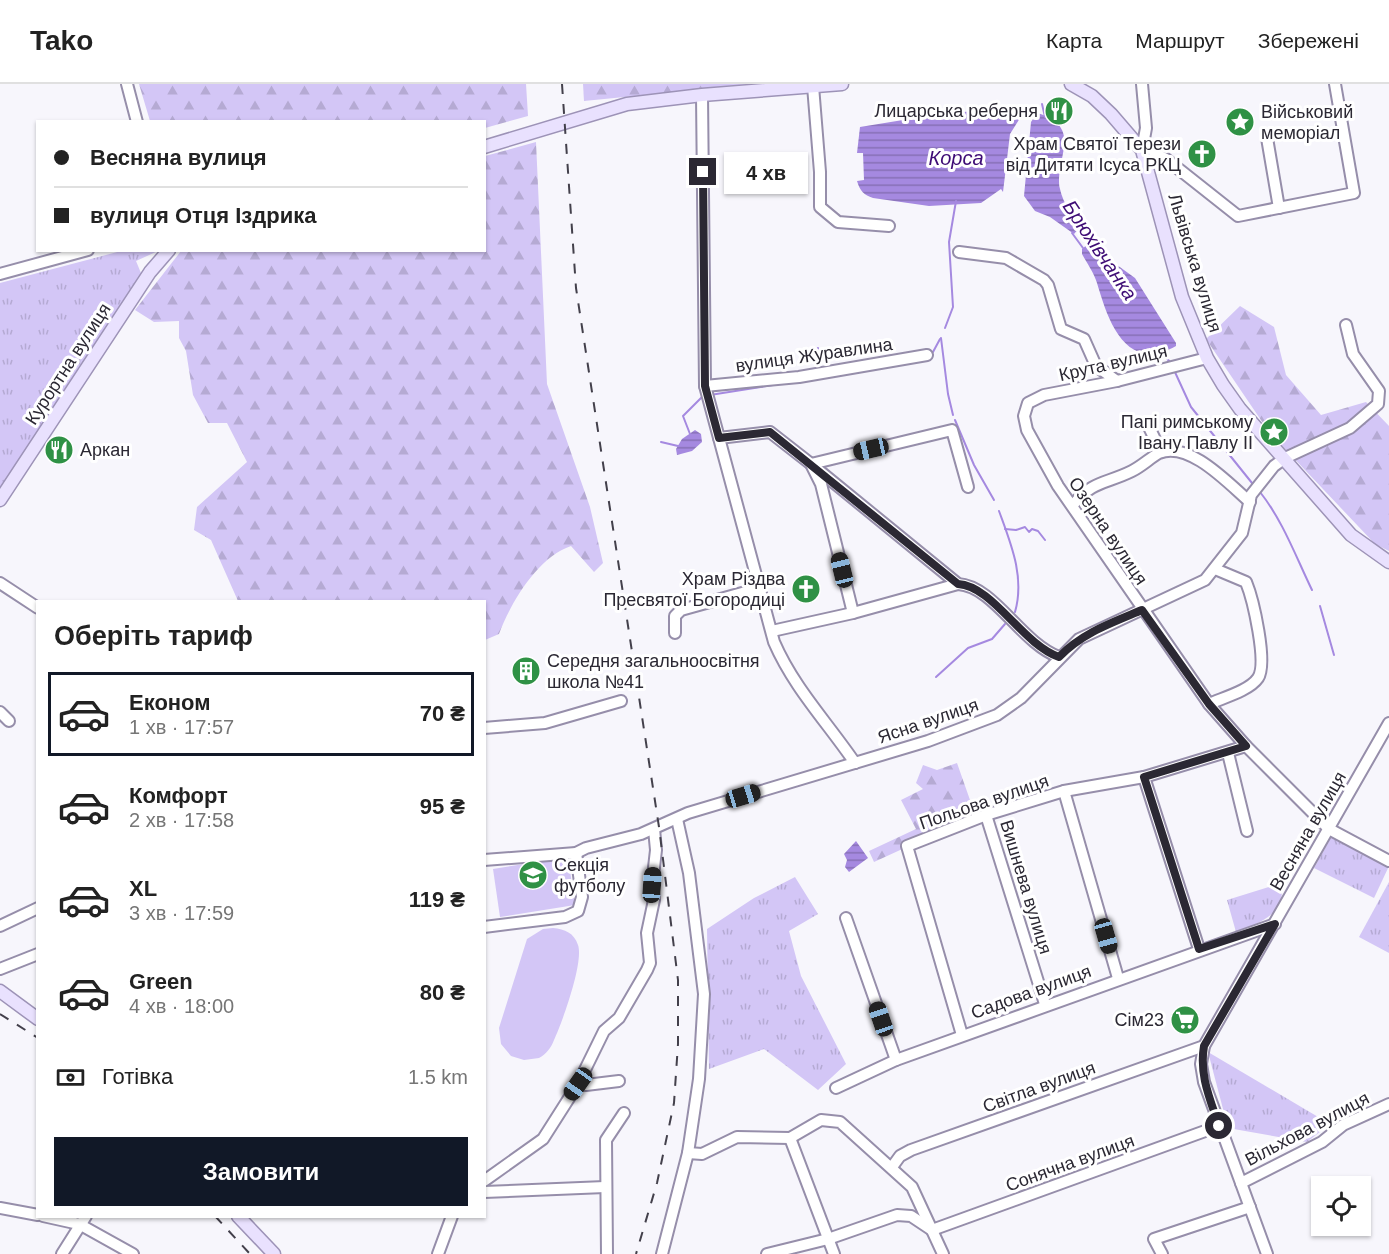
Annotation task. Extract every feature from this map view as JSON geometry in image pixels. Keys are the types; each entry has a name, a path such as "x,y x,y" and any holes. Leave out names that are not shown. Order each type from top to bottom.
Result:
{"main road":[{"path":"486,146 627,104 702,94 842,84"},
{"path":"1071,84 1092,96 1124,127 1142,150"},
{"name":"Львівська вулиця","path":"1142,150 1182,297 1207,358 1240,409 1351,535 1389,562"},
{"name":"Курортна вулиця","path":"0,500 150,272 167,252"},
{"path":"0,991 36,1018"},
{"path":"240,1218 274,1254"}],"street":[{"path":"127,84 136,120"},
{"name":"Львівська вулиця","path":"1142,84 1145,118 1142,150"},
{"path":"1142,150 1166,159 1238,216 1354,193 1335,84"},
{"path":"813,86 820,207 838,222 889,226"},
{"path":"702,94 705,386 772,631 784,665 808,702 855,763"},
{"path":"1124,127 1132,130 1139,126 1145,118"},
{"path":"1267,138 1279,208"},
{"path":"0,274 81,252"},
{"path":"960,252 1006,258 1044,280 1048,285 1061,329 1084,339 1096,366 1117,381"},
{"name":"Ясна вулиця","path":"486,860 576,853 586,848 654,829 698,810 928,741 998,715 1021,698 1070,646 1095,629 1193,588 1215,569 1242,533 1250,501 1259,483 1285,458 1350,428 1378,404 1379,391 1353,354 1346,325"},
{"name":"вулиця Журавлина","path":"705,386 799,377 927,355"},
{"name":"Крута вулиця","path":"1028,403 1044,396 1117,381 1207,358"},
{"name":"Озерна вулиця","path":"1028,403 1024,416 1027,430 1058,486 1209,704 1246,746 1329,829 1389,861"},
{"path":"1149,427 1161,452"},
{"path":"811,464 952,430 968,487"},
{"path":"719,438 770,432 958,584"},
{"path":"1073,505 1085,491 1132,471 1161,452 1178,451 1195,458 1250,501"},
{"path":"811,464 821,484 853,613"},
{"path":"1209,704 1252,683 1260,674 1256,615 1246,582 1215,569"},
{"path":"0,583 36,607"},
{"path":"772,631 853,613 958,584 968,584 1001,609 1040,649 1059,657"},
{"path":"675,633 675,616 681,610 760,588"},
{"path":"486,728 545,723 621,701"},
{"path":"0,712 9,721"},
{"name":"Весняна вулиця","path":"1267,1254 1204,1082 1201,1064 1204,1046 1389,723"},
{"name":"Польова вулиця","path":"962,1035 907,846 986,815 1064,791 1144,777 1246,746"},
{"path":"1228,753 1247,831"},
{"path":"1144,777 1199,949"},
{"path":"1064,791 1118,978"},
{"name":"Вишнева вулиця","path":"986,815 1045,1004"},
{"path":"662,1254 688,1153 699,1079 704,994 689,873 676,819"},
{"path":"486,1180 543,1140 578,1084 604,1031 619,1018 650,963 647,933 654,900 652,885 656,850 654,829"},
{"path":"486,927 574,914 580,907 582,897 576,853"},
{"path":"0,926 36,909"},
{"path":"846,918 896,1060"},
{"name":"Садова вулиця","path":"836,1088 896,1060 962,1035 1199,949 1275,924"},
{"path":"0,969 36,955"},
{"name":"Світла вулиця","path":"892,1167 900,1156 911,1150 1204,1046"},
{"path":"578,1084 619,1080"},
{"name":"Вільхова вулиця","path":"1241,1183 1322,1142 1343,1125 1389,1104"},
{"path":"607,1254 606,1140 624,1113"},
{"path":"688,1153 702,1154 737,1137 790,1138 821,1120 831,1119 840,1122 912,1187 943,1254"},
{"name":"Сонячна вулиця","path":"932,1230 1219,1126"},
{"path":"790,1138 834,1254"},
{"path":"486,1192 605,1187"},
{"path":"1162,1254 1154,1239 1250,1207"},
{"path":"0,1208 36,1215"},
{"path":"767,1254 828,1239 897,1215 911,1216 932,1230"},
{"path":"62,1218 82,1220 133,1254"},
{"path":"438,1254 451,1218"},
{"path":"63,1254 82,1220"}],"green space":[{"path":"139,84 526,84 528,116 486,128 486,120 150,120"},
{"path":"583,84 756,84 584,101"},
{"path":"536,142 547,384 590,507 603,563 594,572 571,546 559,552 537,570 527,582 499,634 486,640 486,600 238,600 211,540 194,530 197,507 247,462 227,423 208,423 193,395 186,351 179,338 179,321 154,322 135,310 180,252 486,252 486,156"},
{"path":"117,252 156,252 136,261 143,278 0,492 0,283"},
{"path":"1240,306 1274,327 1286,375 1321,415 1366,402 1389,426 1389,551 1375,544 1269,432 1206,339"},
{"path":"957,763 970,800 970,818 874,862 869,851 916,829 901,800 923,789 916,783 923,765 937,770"},
{"path":"1333,834 1389,866 1374,898 1314,868"},
{"path":"568,857 575,905 500,917 493,869"},
{"path":"795,877 818,914 789,931 801,976 846,1064 818,1090 764,1049 709,1069 707,929 754,898"},
{"path":"1389,882 1389,953 1359,937"},
{"path":"1275,885 1282,892 1277,908 1266,918 1236,932 1227,900"},
{"path":"553,928 569,932 574,937 578,945 578,965 567,1007 551,1046 539,1058 524,1060 511,1056 501,1044 499,1028 527,939 543,929"},
{"path":"1208,1052 1330,1124 1307,1142 1228,1128"}],"water":[{"name":"Корса","path":"995,110 1020,112 1020,118 1010,134 1003,192 1001,189 981,203 929,206 873,198 865,194 860,187 857,181 864,180 863,153 857,153 860,127 946,113"},
{"path":"1037,113 1052,119 1064,135 1059,178 1060,189 1071,214 1080,227 1074,234 1050,217 1035,211 1024,196 1031,122"},
{"path":"1088,244 1135,278 1176,346 1158,353 1144,353 1131,348 1122,339 1113,327 1094,276 1082,254 1082,249"},
{"path":"695,430 701,434 702,442 692,451 677,455 676,449 682,439"},
{"path":"856,841 868,858 849,872 845,867 847,860 844,854"}],"waterway":[{"name":"Брюхівчанка","path":"1042,104 1045,117"},
{"path":"945,328 953,307 949,242 956,201"},
{"name":"Брюхівчанка","path":"1072,233 1083,248"},
{"path":"941,338 953,415"},
{"path":"933,352 940,339"},
{"path":"818,348 821,356"},
{"name":"Брюхівчанка","path":"1160,351 1170,362"},
{"name":"Брюхівчанка","path":"1174,370 1191,407 1252,483"},
{"path":"710,395 779,384"},
{"path":"690,434 683,416 703,396"},
{"path":"955,420 974,465 994,500"},
{"path":"661,442 678,446"},
{"name":"Брюхівчанка","path":"1260,492 1282,527 1312,590"},
{"path":"999,511 1012,548 1017,573 1018,599 1015,612"},
{"path":"1005,529 1016,530 1025,527 1029,532 1032,529 1038,531 1045,540"},
{"name":"Брюхівчанка","path":"1320,606 1334,655"},
{"path":"936,677 968,648 992,639 1005,624"}],"railway":[{"path":"562,84 576,288 659,827 678,980 678,1044 674,1103 657,1183 636,1254"},
{"path":"0,1014 36,1037"},
{"path":"217,1218 250,1254"}],"place":[{"name":"Лицарська реберня","path":"1059,111"},
{"name":"Військовий меморіал","path":"1240,122"},
{"name":"Храм Святої Терези від Дитяти Ісуса РКЦ","path":"1202,154"},
{"name":"Папі римському Івану Павлу ІІ","path":"1274,432"},
{"name":"Аркан","path":"59,450"},
{"name":"Храм Різдва Пресвятої Богородиці","path":"806,589"},
{"name":"Середня загальноосвітня школа №41","path":"526,671"},
{"name":"Секція футболу","path":"533,875"},
{"name":"Сім23","path":"1185,1020"}],"route":[{"path":"703,172 705,386 719,438 770,432 958,584 968,584 1001,609 1016,627 1040,649 1048,653 1059,657 1079,639 1095,629 1142,610 1186,674 1246,746 1144,777 1199,949 1275,924 1204,1046 1201,1064 1204,1082 1219,1126"}]}
